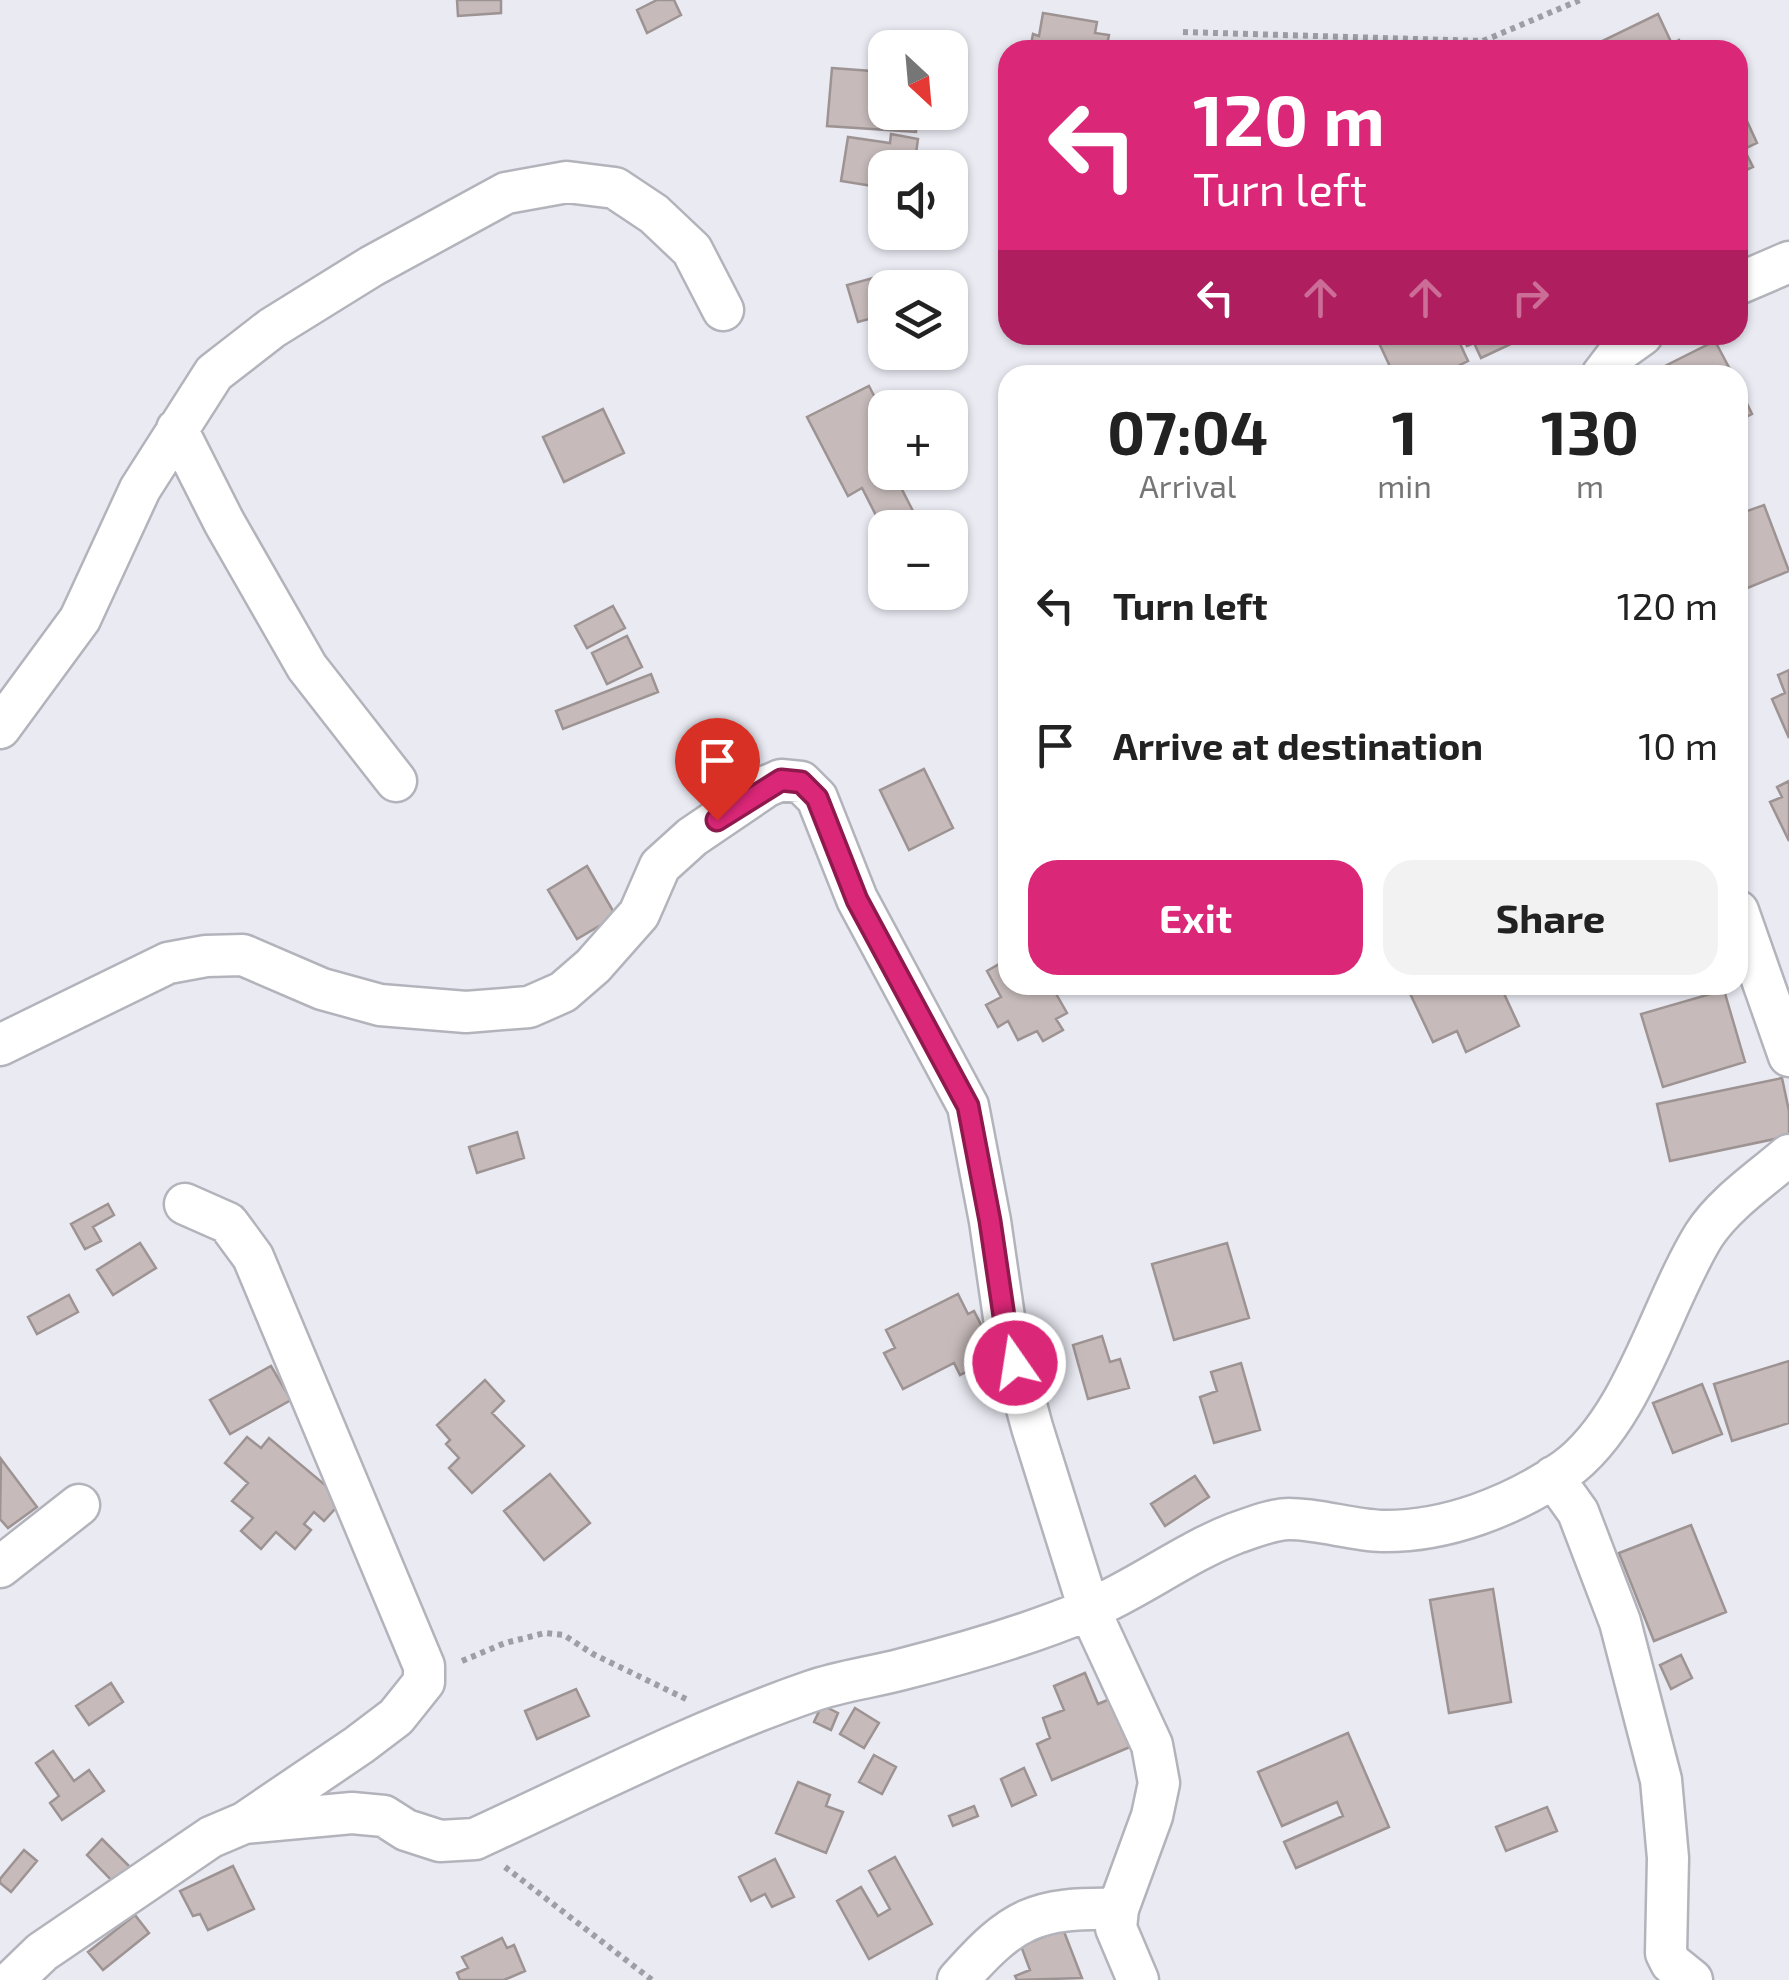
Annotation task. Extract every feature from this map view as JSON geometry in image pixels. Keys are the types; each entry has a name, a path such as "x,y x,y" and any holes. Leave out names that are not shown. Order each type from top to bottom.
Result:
{"street":[{"path":"0,728 80,620 140,489 214,373 272,328 372,266 506,193 567,182 615,188 654,214 692,250 723,310"},
{"path":"1748,280 1789,262"},
{"path":"1610,365 1628,345"},
{"path":"178,429 224,522 307,667 396,781"},
{"path":"0,1045 168,963 206,956 243,956 322,989 380,1005 466,1012 529,1007 562,992 593,966 639,914 660,866 692,836 766,786 781,780 801,782 817,798 857,900 968,1106 1006,1330 1058,1516 1089,1609 1152,1745 1159,1783 1152,1816 1118,1909 1116,1928 1138,1980"},
{"path":"1748,939 1789,1056"},
{"path":"244,1824 352,1813 384,1816 406,1830 440,1841 474,1839 728,1724 815,1690 989,1644 1089,1609 1178,1559 1236,1534 1284,1519 1380,1531 1419,1529 1462,1520 1529,1492 1569,1468 1605,1429 1646,1356 1675,1288 1706,1232 1789,1155"},
{"path":"13,1980 42,1952 211,1838 244,1824 384,1726 424,1682 424,1666 253,1257 228,1223 186,1204"},
{"path":"1553,1477 1578,1512 1620,1622 1661,1780 1668,1858 1666,1953 1671,1963 1692,1980"},
{"path":"0,1568 79,1505"},
{"path":"958,1980 990,1944 1020,1921 1045,1912 1077,1908 1118,1909"}],"path":[{"path":"1485,40 1580,0"},
{"path":"1183,32 1450,40"},
{"path":"424,1682 506,1643 545,1633 564,1635 592,1654 652,1681 728,1724"},
{"path":"474,1839 512,1874 652,1980"}],"building":[{"path":"457,0 501,0 501,13 458,16"},
{"path":"657,0 674,0 681,15 647,33 637,10"},
{"path":"1043,13 1097,22 1095,33 1109,35 1108,40 1032,40 1033,34 1039,36"},
{"path":"1658,14 1670,40 1604,40"},
{"path":"832,68 868,71 868,129 827,126"},
{"path":"1748,123 1757,143 1748,147"},
{"path":"891,134 918,139 916,150 868,150 868,185 841,181 848,137 890,143"},
{"path":"868,279 868,319 858,322 847,285"},
{"path":"1380,345 1461,345 1468,361 1460,365 1389,365"},
{"path":"1475,345 1509,345 1481,358"},
{"path":"1707,345 1717,345 1728,365 1667,365"},
{"path":"869,386 868,490 902,490 912,510 873,510 862,488 848,496 807,417"},
{"path":"603,409 624,453 564,482 543,437"},
{"path":"1764,505 1789,571 1748,588 1748,511"},
{"path":"613,606 625,628 587,648 575,626"},
{"path":"627,636 642,667 607,684 592,653"},
{"path":"1789,670 1789,738 1772,699 1785,693 1778,675"},
{"path":"651,674 658,692 563,729 556,711"},
{"path":"924,769 953,828 909,850 880,790"},
{"path":"1789,781 1789,841 1770,802 1782,797 1777,787"},
{"path":"587,866 616,916 577,939 548,890"},
{"path":"998,965 998,991 987,971"},
{"path":"1057,995 1067,1013 1056,1019 1063,1030 1043,1041 1037,1031 1018,1040 1008,1021 998,1027 986,1005 1001,997"},
{"path":"1411,995 1505,995 1519,1026 1466,1052 1457,1031 1433,1042"},
{"path":"1707,995 1725,995 1745,1062 1663,1087 1641,1014"},
{"path":"1782,1078 1789,1136 1670,1161 1657,1104"},
{"path":"517,1132 524,1158 477,1173 469,1147"},
{"path":"108,1204 114,1215 93,1227 101,1241 85,1249 71,1224"},
{"path":"140,1243 156,1268 113,1295 97,1270"},
{"path":"1227,1243 1249,1318 1174,1340 1152,1264"},
{"path":"958,1294 968,1314 974,1311 997,1356 960,1375 954,1363 903,1389 884,1353 895,1348 886,1330"},
{"path":"69,1295 78,1312 37,1334 28,1317"},
{"path":"1102,1336 1110,1362 1120,1359 1129,1388 1088,1399 1073,1345"},
{"path":"1789,1361 1789,1423 1732,1441 1714,1384"},
{"path":"1241,1363 1260,1430 1214,1443 1200,1397 1217,1391 1211,1372"},
{"path":"271,1366 291,1400 230,1434 210,1400"},
{"path":"485,1380 504,1401 492,1413 524,1446 472,1493 449,1468 459,1458 446,1444 450,1440 437,1425"},
{"path":"1702,1384 1722,1434 1673,1453 1653,1403"},
{"path":"247,1437 261,1448 269,1438 343,1500 324,1521 314,1512 304,1524 311,1530 295,1549 276,1532 261,1549 241,1531 253,1518 232,1501 248,1483 225,1463"},
{"path":"1,1459 37,1507 8,1528 0,1519"},
{"path":"550,1474 590,1523 544,1560 504,1511"},
{"path":"1195,1476 1209,1497 1165,1526 1151,1504"},
{"path":"1691,1525 1726,1612 1654,1641 1619,1553"},
{"path":"1493,1589 1511,1702 1449,1713 1430,1600"},
{"path":"1681,1655 1692,1678 1671,1689 1660,1665"},
{"path":"1085,1673 1098,1704 1117,1696 1137,1744 1052,1780 1037,1744 1050,1738 1043,1718 1064,1710 1054,1686"},
{"path":"111,1683 123,1702 89,1725 76,1706"},
{"path":"576,1689 589,1716 537,1739 525,1711"},
{"path":"822,1705 838,1713 831,1730 814,1722"},
{"path":"855,1708 879,1723 864,1748 840,1734"},
{"path":"1348,1733 1389,1827 1296,1868 1284,1842 1343,1816 1337,1802 1282,1826 1258,1772"},
{"path":"53,1751 74,1781 89,1770 104,1791 62,1820 50,1803 59,1796 36,1763"},
{"path":"874,1755 896,1767 882,1794 859,1782"},
{"path":"1024,1768 1036,1795 1012,1806 1001,1779"},
{"path":"798,1782 830,1795 826,1806 843,1812 826,1853 776,1833"},
{"path":"974,1806 978,1816 953,1826 949,1816"},
{"path":"1547,1807 1557,1831 1506,1851 1496,1827"},
{"path":"102,1839 135,1872 119,1888 87,1855"},
{"path":"24,1850 37,1861 11,1892 0,1879"},
{"path":"895,1857 932,1924 869,1959 837,1901 861,1887 878,1916 890,1909 869,1871"},
{"path":"775,1859 794,1897 772,1907 765,1894 751,1901 739,1877"},
{"path":"233,1866 254,1909 208,1930 200,1914 193,1916 180,1891"},
{"path":"135,1915 149,1933 103,1970 88,1952"},
{"path":"1063,1929 1082,1978 1017,1980 1015,1976 1030,1970 1021,1946"},
{"path":"502,1938 507,1948 514,1945 525,1971 504,1980 460,1980 457,1973 468,1968 462,1957"}],"route":[{"path":"717,820 781,780 801,782 817,798 857,900 968,1106 1015,1363"}]}
